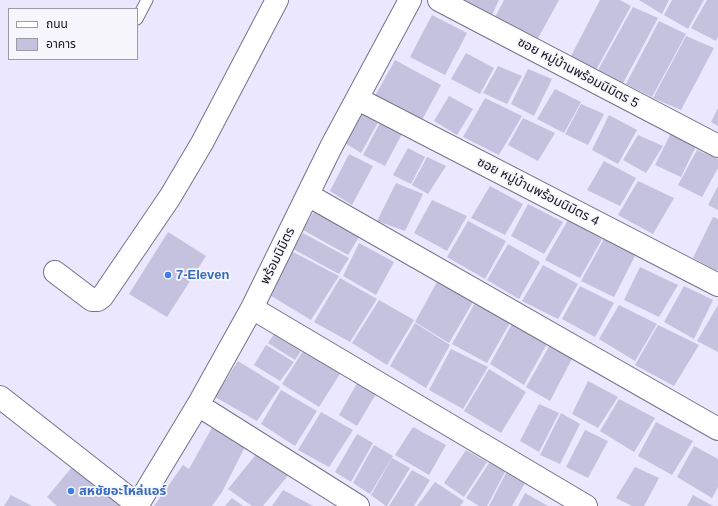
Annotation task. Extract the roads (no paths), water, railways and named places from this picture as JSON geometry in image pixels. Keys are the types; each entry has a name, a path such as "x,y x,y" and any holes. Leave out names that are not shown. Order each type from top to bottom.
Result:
{"street":[{"path":"55,272 92,300 98,300 102,296 170,197 202,143 277,0"},
{"name":"พร้อมนิมิตร","path":"138,506 198,405 252,308 331,147 410,0"},
{"name":"ซอย หมู่บ้านพร้อมนิมิตร 5","path":"439,0 718,146"},
{"name":"ซอย หมู่บ้านพร้อมนิมิตร 4","path":"358,99 718,285"},
{"path":"308,195 718,429"},
{"path":"252,308 586,506"},
{"path":"2,404 138,506"},
{"path":"198,405 358,506"}],"lane":[{"path":"138,18 147,0"}],"place":[{"name":"7-Eleven","path":"168,275"},
{"name":"สหชัยอะไหล่แอร์","path":"71,491"}]}
